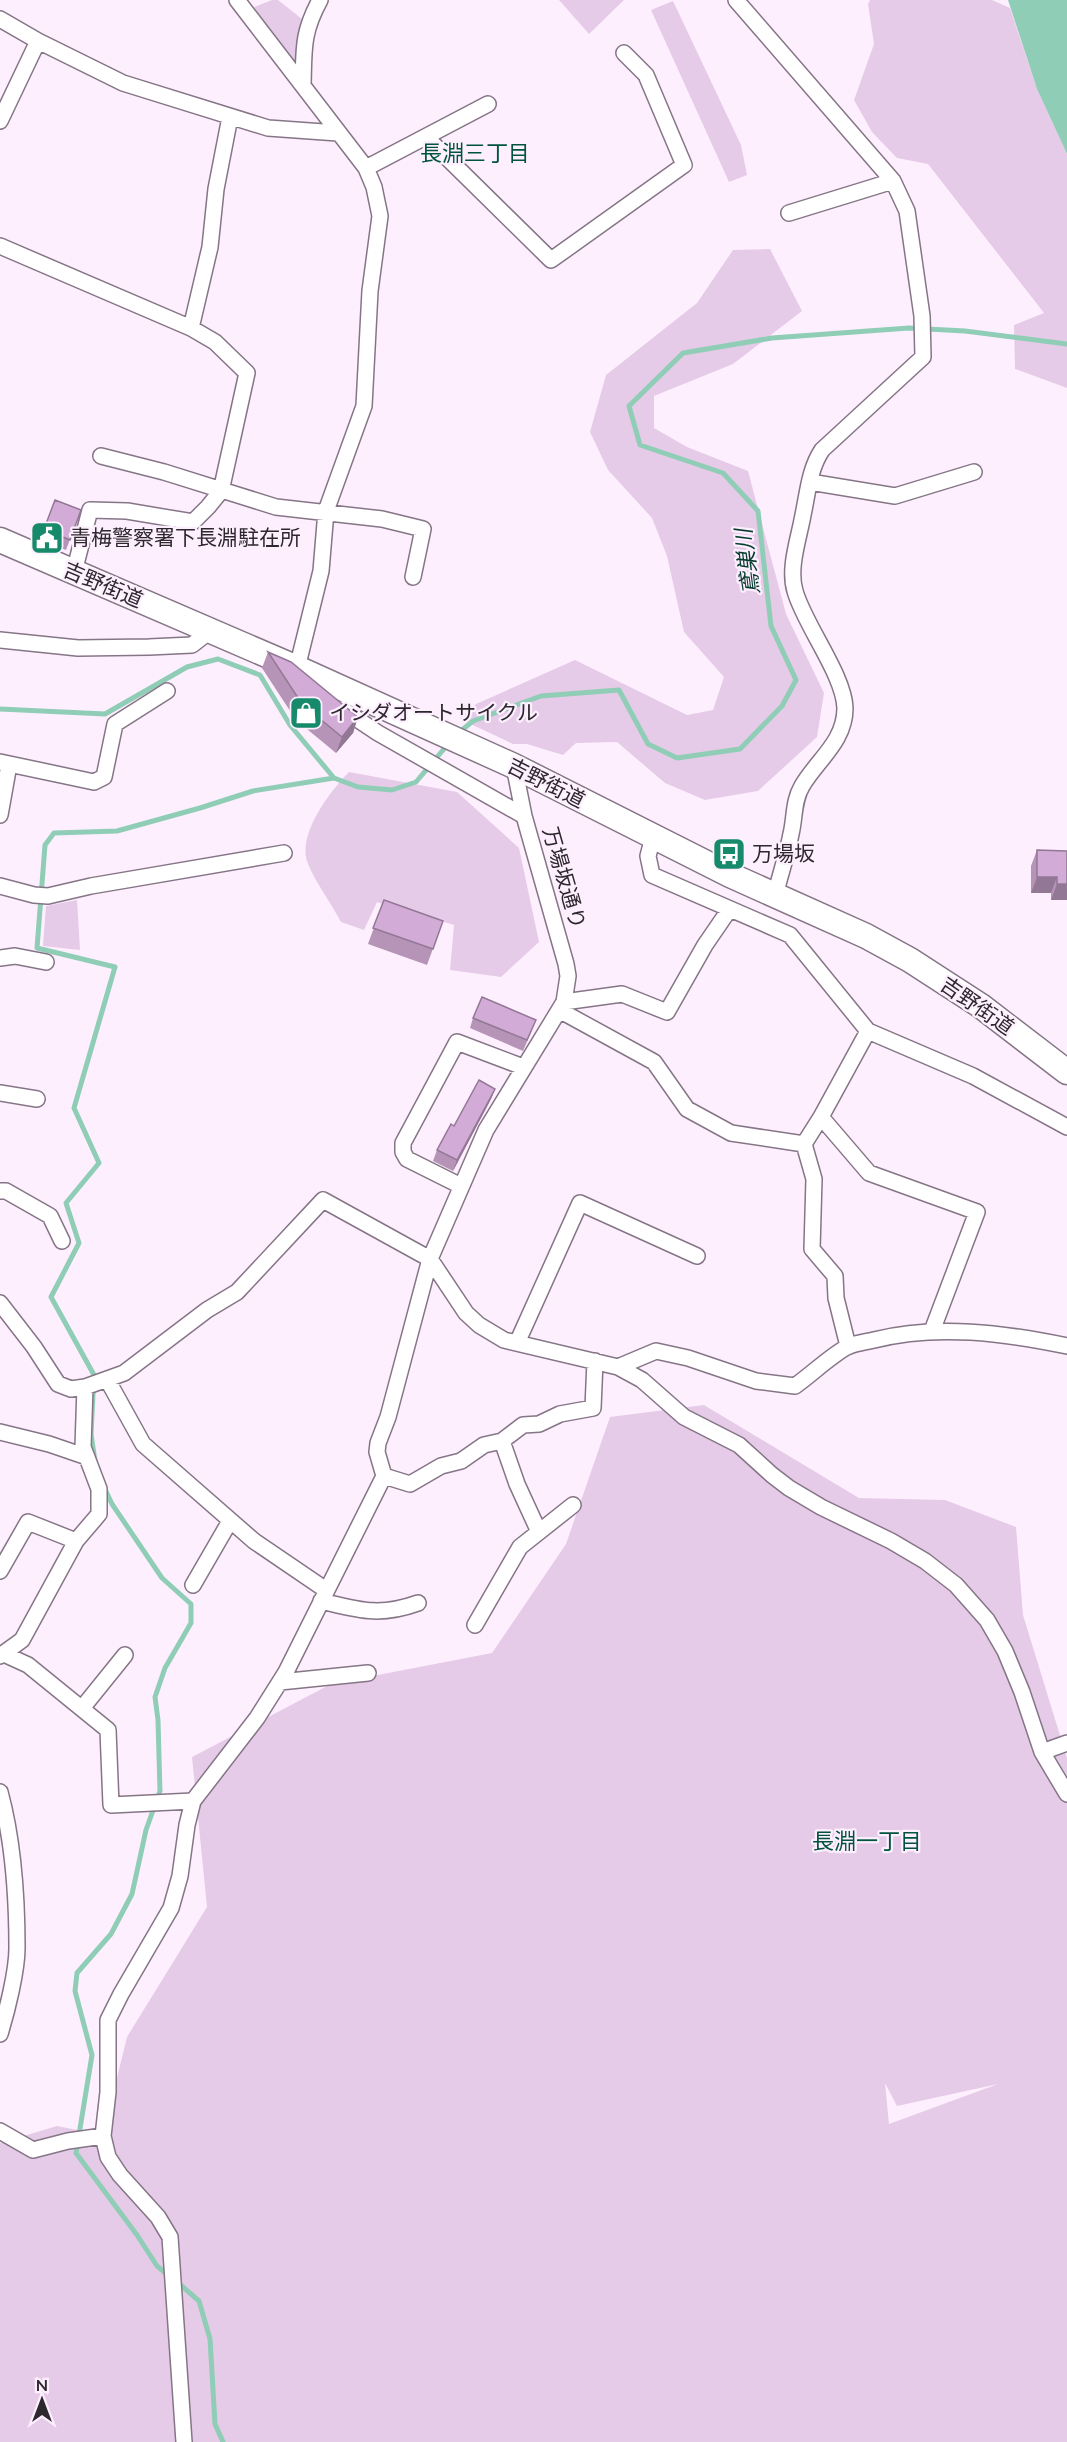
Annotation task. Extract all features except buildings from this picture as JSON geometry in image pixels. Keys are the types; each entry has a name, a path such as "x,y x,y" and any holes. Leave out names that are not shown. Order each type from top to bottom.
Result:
{"highway":[{"name":"吉野街道","path":"0,540 301,670 514,766 775,896 866,936 910,960 981,1006 1067,1072"}],"street":[{"path":"237,0 366,168 374,187 380,216 370,291 364,406 326,511 321,571 301,670 325,698 378,733 524,816"},
{"path":"303,86 304,42 309,21 320,0"},
{"path":"736,0 893,181 907,211 922,316 923,357 822,450 813,465 794,565 795,590 840,688 845,707 842,728 837,739 823,760 812,771 796,797 792,833 775,896"},
{"path":"0,19 38,41 123,83 268,128 338,133"},
{"path":"0,120 38,41"},
{"path":"426,137 551,260 684,165 646,75 624,53"},
{"path":"366,168 489,104"},
{"path":"191,328 210,247 216,189 230,117"},
{"path":"789,213 893,181"},
{"path":"0,246 191,328 215,342 247,374 221,491 208,507 193,522 127,511 90,510 74,573"},
{"path":"101,456 164,472 276,507 382,519 423,529 412,577"},
{"path":"810,482 895,496 974,472"},
{"path":"0,640 78,648 192,645 210,631"},
{"path":"0,815 5,764 94,782 104,777 115,724 167,691"},
{"name":"万場坂通り","path":"514,766 524,816 566,964 568,976 561,1006"},
{"path":"653,837 648,856 652,875 790,935 868,1031 973,1076 1067,1127"},
{"path":"0,886 41,896 284,853"},
{"path":"184,2442 170,2237 158,2217 120,2175 108,2157 103,2136 108,2092 108,2020 171,1908 180,1876 187,1825 193,1801 257,1718 280,1682 384,1476 377,1452 378,1443 388,1416 430,1259 486,1130 561,1006 622,994 667,1012 705,945 729,910"},
{"path":"0,958 15,956 46,962"},
{"path":"561,1006 654,1062 687,1109 731,1133 804,1144"},
{"path":"848,1346 836,1298 835,1276 812,1250 814,1179 804,1144 868,1031"},
{"path":"461,1186 406,1159 403,1143 457,1042 523,1067"},
{"path":"0,1094 37,1099"},
{"path":"821,1117 869,1173 977,1212 932,1331"},
{"path":"0,1191 6,1191 50,1216 62,1241"},
{"path":"0,1303 34,1347 58,1384 71,1389 107,1380 124,1372 207,1310 237,1292 323,1200 430,1259 466,1313 504,1340 618,1367 642,1380 684,1417 739,1445 789,1488 925,1561 956,1585 987,1620 1005,1651 1022,1692 1042,1752 1067,1794"},
{"path":"517,1343 580,1203 697,1256"},
{"path":"618,1367 656,1351 688,1358 756,1381 795,1386 848,1346 890,1336 932,1331 1024,1337 1067,1346"},
{"path":"384,1476 410,1485 441,1466 461,1461 484,1445 502,1441 523,1425 539,1424 560,1414 593,1408 595,1361"},
{"path":"107,1380 143,1444 230,1521 324,1595 372,1612 399,1610 418,1603"},
{"path":"2,1655 22,1640 76,1541 99,1514 99,1489 83,1447 85,1387"},
{"path":"0,1432 49,1444 87,1457"},
{"path":"502,1441 517,1485 539,1532"},
{"path":"475,1625 520,1547 573,1505"},
{"path":"193,1585 230,1521"},
{"path":"0,1571 27,1522 76,1541"},
{"path":"2,1655 28,1665 83,1707 108,1730 111,1805 193,1801"},
{"path":"83,1707 125,1655"},
{"path":"280,1682 368,1673"},
{"path":"1042,1752 1067,1743"},
{"path":"0,1792 10,1839 17,1950 5,1987 0,2034"},
{"path":"0,2132 33,2150 68,2140 103,2136"}],"shaded area":[{"path":"278,0 302,19 299,62 294,65 254,7"},
{"path":"559,0 624,0 589,34"},
{"path":"870,0 992,0 1010,8 1037,89 1067,154 1067,388 1015,369 1014,325 1044,313 928,164 897,158 872,132 854,100 874,44 868,4"},
{"path":"1008,0 1067,0 1067,154 1037,89"},
{"path":"673,1 741,145 747,175 729,182 651,10"},
{"path":"770,249 802,311 733,364 654,396 654,428 687,447 748,471 786,614 824,693 817,737 758,791 705,800 665,783 617,742 576,743 563,755 527,744 513,744 460,719 476,704 575,660 687,715 713,710 724,677 684,632 667,556 652,518 608,470 590,432 606,375 697,303 733,250"},
{"path":"349,772 457,792 519,848 539,942 501,977 450,970 454,925 377,902 364,930 341,922 310,868 305,850 307,838 318,813"},
{"path":"77,900 80,950 43,946 46,906"},
{"path":"704,1405 859,1498 945,1500 1016,1527 1023,1615 1067,1758 1067,2442 0,2442 0,2143 57,2126 103,2135 127,2037 207,1907 192,1757 331,1684 492,1653 566,1544 610,1417","holes":["885,2083 897,2106 998,2084 889,2124"]}],"waterway":[{"name":"鳶巣川","path":"457,734 473,721 541,696 619,690 648,744 677,758 740,749 782,706 796,680 771,626 758,511 723,473 640,445 629,406 683,353 772,338 909,328 965,331 1067,344"},
{"path":"0,709 105,714 187,667 218,659 260,675 290,725 334,778"},
{"path":"95,1461 91,1434 94,1375 51,1297 79,1243 66,1203 99,1163 74,1108 115,967 37,948 45,845 54,833 117,831 253,791 334,778 358,787 392,790 416,782 449,743"},
{"path":"104,1487 112,1504 162,1578 191,1604 191,1623 165,1668 155,1697 160,1791 146,1830 132,1894 111,1934 77,1973 75,1991 92,2055 76,2153 137,2235 157,2266 168,2275"},
{"path":"176,2281 199,2301 210,2339 215,2424 223,2442"}],"place":[{"name":"青梅警察署下長淵駐在所","path":"47,538"},
{"name":"イシダオートサイクル","path":"306,713"},
{"name":"万場坂","path":"729,854"}],"district":[{"name":"長淵三丁目","path":"475,153"},
{"name":"長淵一丁目","path":"867,1841"}]}
